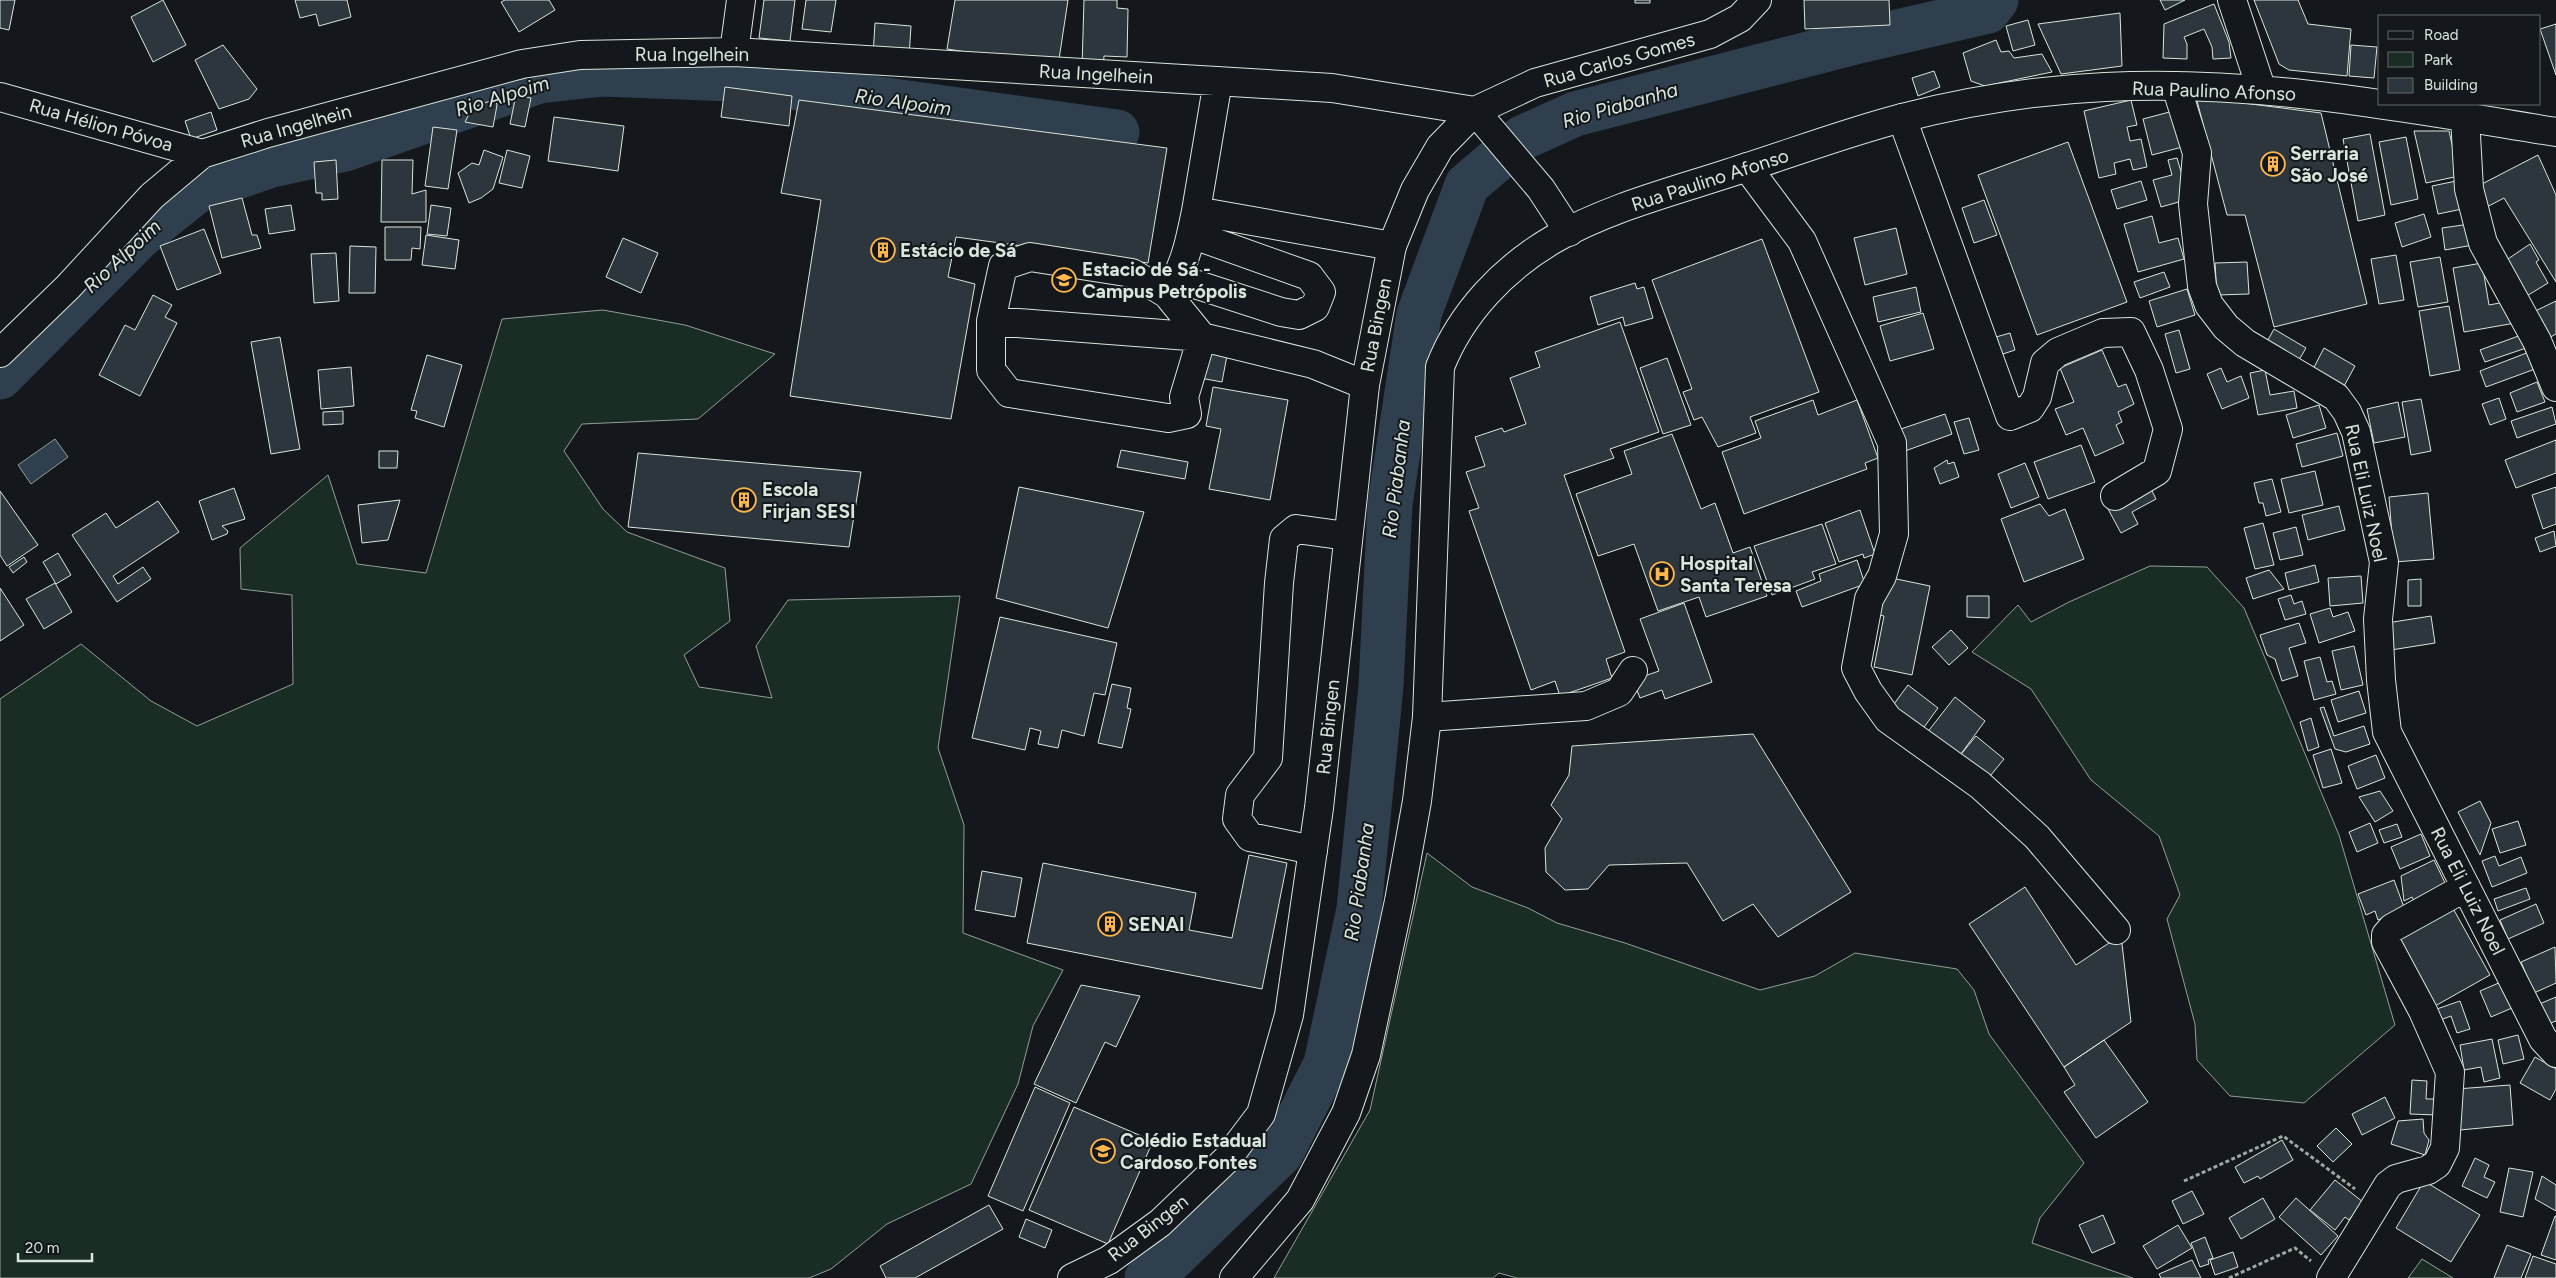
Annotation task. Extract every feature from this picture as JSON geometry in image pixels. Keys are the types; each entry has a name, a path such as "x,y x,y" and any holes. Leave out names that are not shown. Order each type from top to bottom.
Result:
{"street":[{"path":"734,52 742,0"},
{"name":"Rua Carlos Gomes","path":"1475,111 1535,83 1710,34 1740,18 1757,0"},
{"path":"2232,0 2261,88"},
{"name":"Rua Ingelhein","path":"0,353 68,287 152,196 202,154 268,133 522,64 580,55 734,52 1332,88 1475,111"},
{"path":"1172,286 1186,257 1218,81"},
{"name":"Rua Eli Luiz Noel","path":"2176,86 2197,153 2193,204 2202,286 2209,305 2226,327 2245,343 2336,397 2348,412 2356,432 2384,562 2378,619 2381,680 2387,732 2543,1039 2556,1053"},
{"name":"Rua Paulino Afonso","path":"1569,232 1630,205 1902,118 2015,96 2105,87 2261,88 2556,132"},
{"name":"Rua Hélion Póvoa","path":"0,97 202,154"},
{"path":"1234,1278 1300,1200 1346,1113 1366,1055 1399,901 1417,801 1427,716 1440,368 1450,342 1476,304 1534,253 1569,232 1542,189 1475,111"},
{"name":"Rua Bingen","path":"1072,1278 1109,1260 1160,1223 1227,1159 1261,1114 1289,1015 1313,850 1365,385 1392,246 1415,190 1440,147 1475,111"},
{"path":"1902,118 2010,416 2030,408 2037,398 2045,363 2058,352 2103,333 2130,332 2149,370 2168,429 2157,471 2115,496"},
{"path":"2465,118 2470,189 2483,243 2537,341 2556,387"},
{"path":"1748,167 1802,241 1892,443 1894,534 1882,576 1869,599 1856,668 1868,691 1888,719 1980,785 2037,837 2116,930"},
{"path":"1193,223 1392,246"},
{"path":"1172,286 1202,337 1184,397 1187,414 1168,418 1009,393 991,370 991,322 1003,266 1030,257 1132,274 1172,286 1282,312 1299,315 1315,308 1321,292 1309,276 1193,223"},
{"path":"991,322 1202,337 1313,364 1365,385"},
{"path":"1313,850 1250,837 1238,819 1240,795 1268,758 1280,567 1284,539 1296,529 1347,536"},
{"path":"1427,716 1586,706 1619,692 1633,671"},
{"path":"2331,1278 2388,1185 2396,1179 2428,1170 2437,1164 2445,1148 2450,1072 2423,1011 2386,942 2386,935 2392,928 2466,887"}],"path":[{"path":"2184,1181 2283,1136 2376,1204"},
{"path":"2229,1278 2295,1248 2331,1278"}],"green space":[{"path":"603,310 685,325 775,354 698,419 582,424 564,451 603,509 627,532 725,568 730,621 684,655 699,687 772,698 756,646 788,600 960,596 938,748 964,825 963,933 1063,970 1033,1026 1018,1084 971,1184 887,1224 831,1269 809,1278 0,1278 0,699 81,644 151,701 197,726 293,684 292,595 241,589 240,548 328,475 357,564 426,573 502,319"},
{"path":"2150,566 2207,567 2244,608 2339,835 2395,1025 2304,1103 2230,1096 2197,1060 2195,1024 2167,919 2180,895 2159,836 2091,780 2031,689 1972,652 2018,605 2031,622 2069,602"},
{"path":"1427,853 1472,887 1528,908 1557,923 1625,943 1760,990 1815,976 1855,953 1957,969 1974,990 1989,1034 2084,1163 2040,1218 2032,1243 2133,1278 1517,1278 1499,1273 1493,1278 1274,1278 1370,1110"},
{"path":"2422,1259 2453,1278 2408,1278"}],"water":[{"path":"55,439 68,457 31,484 18,465"}],"building":[{"path":"0,0 15,0 9,30 0,28"},
{"path":"163,0 186,45 153,62 131,17"},
{"path":"295,0 347,0 351,17 319,26 316,14 300,18"},
{"path":"505,0 549,0 555,10 519,32 501,2"},
{"path":"764,0 795,0 790,41 759,38"},
{"path":"806,0 836,0 831,32 802,29"},
{"path":"955,0 1068,0 1058,66 947,49"},
{"path":"1084,0 1117,0 1117,8 1128,9 1127,57 1104,56 1103,68 1082,67"},
{"path":"1635,0 1650,0 1650,3 1635,3"},
{"path":"1804,0 1889,0 1890,25 1805,29"},
{"path":"2160,0 2185,0 2165,10"},
{"path":"2254,0 2298,0 2308,24 2351,29 2347,76 2289,70 2279,64"},
{"path":"2214,4 2229,42 2231,58 2213,59 2212,47 2204,29 2184,37 2187,44 2187,59 2163,58 2164,24"},
{"path":"2120,13 2122,66 2061,74 2038,24"},
{"path":"2028,20 2035,45 2013,51 2006,26"},
{"path":"875,23 911,26 909,57 873,55"},
{"path":"2556,24 2556,75 2541,32 2541,29"},
{"path":"1996,40 2001,52 2009,51 2014,58 2042,54 2052,72 1985,86 1971,81 1963,53"},
{"path":"223,45 257,89 249,99 219,109 195,60"},
{"path":"2351,45 2377,47 2374,78 2349,76"},
{"path":"1934,71 1940,87 1918,96 1912,78"},
{"path":"725,87 792,96 789,126 721,117"},
{"path":"516,95 531,98 525,127 510,124"},
{"name":"Serraria São José","path":"2196,97 2321,113 2367,304 2274,327 2245,215 2227,215"},
{"path":"495,99 497,105 493,127 465,122 472,108"},
{"name":"Estácio de Sá","path":"799,100 1167,148 1148,263 956,237 948,277 975,284 951,419 790,396 821,200 781,193"},
{"path":"2131,100 2137,125 2127,127 2130,141 2141,139 2147,167 2133,170 2130,159 2114,163 2116,174 2099,178 2084,111"},
{"path":"2177,110 2186,146 2152,155 2143,119"},
{"path":"211,112 217,130 191,139 185,121"},
{"path":"554,117 624,126 618,171 548,161"},
{"path":"433,127 457,130 448,189 425,186"},
{"path":"2414,131 2449,131 2459,176 2426,183"},
{"path":"2370,134 2385,215 2358,221 2343,139"},
{"path":"2406,137 2418,199 2391,205 2379,142"},
{"path":"2068,142 2127,302 2037,335 1978,175"},
{"path":"484,150 503,157 493,189 481,198 469,203 458,173 472,163 479,165"},
{"path":"507,150 530,156 522,188 499,183"},
{"path":"2538,155 2556,195 2556,282 2504,198 2483,209 2480,185"},
{"path":"2177,158 2189,199 2161,207 2153,180 2172,175 2168,160"},
{"path":"336,160 338,199 322,200 322,193 316,193 314,162"},
{"path":"382,160 413,160 412,194 426,190 426,222 381,222"},
{"path":"2461,180 2467,208 2438,214 2432,186"},
{"path":"2141,181 2147,200 2117,209 2111,190"},
{"path":"242,198 252,235 257,235 261,248 222,258 209,206"},
{"path":"1984,200 1997,235 1974,243 1962,208"},
{"path":"291,205 295,230 269,234 265,209"},
{"path":"431,205 451,208 447,236 427,234"},
{"path":"2424,214 2431,237 2402,247 2395,223"},
{"path":"2152,216 2159,243 2178,238 2184,259 2138,272 2124,224"},
{"path":"2470,224 2473,245 2445,250 2442,228"},
{"path":"385,227 421,227 420,249 412,248 411,260 385,260"},
{"path":"1896,228 1907,274 1865,285 1854,238"},
{"path":"204,229 221,273 177,290 160,246"},
{"path":"426,235 459,240 455,269 422,265"},
{"path":"623,238 658,253 641,293 606,277"},
{"path":"1762,239 1819,392 1750,417 1756,433 1718,447 1702,417 1694,420 1683,392 1692,389 1652,280"},
{"path":"2530,244 2539,260 2536,262 2548,283 2525,297 2502,263"},
{"path":"350,246 376,247 375,293 349,293"},
{"path":"336,253 339,301 314,303 311,254"},
{"path":"2396,255 2404,300 2379,304 2371,259"},
{"path":"2440,257 2448,302 2418,307 2410,262"},
{"path":"2247,262 2249,294 2217,295 2215,263"},
{"path":"2482,263 2489,305 2510,301 2521,322 2464,332 2453,268"},
{"path":"2164,272 2170,287 2140,298 2134,282"},
{"path":"1635,283 1637,289 1644,287 1653,318 1625,326 1623,317 1598,325 1590,297"},
{"path":"1916,287 1921,312 1878,322 1873,297"},
{"path":"2187,289 2195,315 2157,327 2149,301"},
{"path":"153,295 172,305 165,317 177,323 140,396 99,375 125,325 135,330"},
{"path":"2556,301 2556,334 2541,342 2527,315"},
{"path":"2449,306 2460,370 2430,376 2419,311"},
{"path":"1923,313 1934,349 1890,361 1880,326"},
{"path":"1620,322 1659,432 1610,449 1614,458 1564,475 1625,652 1606,659 1612,678 1560,696 1555,681 1531,690 1469,511 1479,508 1466,472 1485,466 1475,437 1502,428 1504,432 1526,424 1510,378 1540,367 1535,352"},
{"path":"2274,329 2306,348 2296,365 2264,347"},
{"path":"2179,330 2190,369 2176,373 2165,334"},
{"path":"2010,333 2015,350 1994,357 1989,339"},
{"path":"2524,334 2529,347 2485,362 2480,350"},
{"path":"280,337 300,449 271,454 251,342"},
{"path":"1205,347 1228,350 1222,382 1200,378"},
{"path":"2324,348 2355,366 2343,388 2312,371"},
{"path":"2102,350 2118,387 2126,384 2134,404 2118,412 2122,422 2116,425 2124,443 2095,456 2083,428 2066,435 2055,409 2074,402 2060,368"},
{"path":"2529,352 2535,369 2486,387 2480,371"},
{"path":"427,355 462,365 444,427 415,418 417,411 411,410"},
{"path":"1667,358 1691,425 1663,434 1640,368"},
{"path":"351,367 354,406 321,409 318,370"},
{"path":"2221,368 2227,382 2241,376 2249,398 2222,409 2207,374"},
{"path":"2265,370 2270,395 2294,391 2297,408 2258,415 2250,373"},
{"path":"2537,382 2545,402 2517,412 2510,393"},
{"path":"1213,387 1288,400 1270,500 1209,489 1221,429 1206,426"},
{"path":"2499,398 2506,419 2490,425 2482,404"},
{"path":"2421,399 2431,451 2411,455 2402,402"},
{"path":"1813,400 1818,415 1857,400 1878,458 1865,463 1867,469 1744,514 1722,452 1761,438 1755,421"},
{"path":"2398,402 2405,437 2374,443 2367,409"},
{"path":"2319,405 2326,428 2293,438 2286,415"},
{"path":"2552,407 2556,424 2517,438 2511,421"},
{"path":"343,411 343,424 323,425 323,412"},
{"path":"1945,414 1952,434 1905,451 1898,430"},
{"path":"1969,418 1979,450 1964,454 1954,422"},
{"path":"2337,433 2343,456 2302,467 2296,444"},
{"path":"1672,434 1701,509 1715,503 1733,553 1750,547 1767,596 1706,617 1699,597 1658,611 1634,544 1598,556 1576,494 1632,474 1624,451"},
{"path":"2556,440 2556,473 2516,488 2505,460"},
{"path":"2081,445 2095,482 2048,499 2034,462"},
{"path":"1121,450 1188,462 1185,479 1117,467"},
{"path":"379,451 398,451 397,468 379,468"},
{"name":"Escola Firjan SESI","path":"638,453 861,472 849,547 628,527"},
{"path":"1947,460 1948,464 1954,462 1959,477 1940,484 1934,468"},
{"path":"2025,463 2039,497 2011,508 1998,474"},
{"path":"2315,471 2323,505 2289,513 2281,479"},
{"path":"2272,479 2281,512 2266,516 2263,503 2259,503 2254,483"},
{"path":"2149,485 2156,499 2132,512 2138,524 2121,533 2107,507"},
{"path":"1019,487 1144,512 1108,628 996,598"},
{"path":"2556,487 2556,524 2543,529 2532,495"},
{"path":"234,488 245,519 222,526 228,531 227,534 212,540 199,501"},
{"path":"0,491 38,545 7,566 0,555"},
{"path":"2428,493 2434,559 2394,562 2389,497"},
{"path":"400,500 388,540 362,543 358,505"},
{"path":"158,501 179,532 113,576 118,584 143,567 151,579 117,602 72,535 106,513 116,528"},
{"path":"2040,504 2049,516 2065,509 2084,559 2024,582 2001,519"},
{"path":"2339,506 2345,530 2308,540 2302,515"},
{"path":"1860,510 1875,554 1864,558 1863,554 1839,562 1825,523"},
{"path":"2263,523 2274,565 2255,569 2244,528"},
{"path":"1822,524 1836,564 1812,572 1815,579 1772,595 1754,546"},
{"path":"2296,527 2303,555 2280,560 2273,533"},
{"path":"2554,531 2556,546 2540,552 2535,538"},
{"path":"58,553 71,575 56,584 43,562"},
{"path":"24,557 27,562 13,573 9,567"},
{"path":"1857,560 1865,584 1802,607 1796,591 1821,581 1819,574"},
{"path":"2315,565 2319,582 2289,590 2285,573"},
{"path":"2269,570 2284,589 2253,599 2246,578"},
{"path":"1882,576 1930,586 1912,675 1874,667 1884,616 1874,614"},
{"path":"2361,576 2363,603 2330,606 2328,578"},
{"path":"2421,579 2421,606 2408,606 2408,580"},
{"path":"55,583 72,612 44,629 26,599"},
{"path":"0,588 24,625 0,641"},
{"path":"2291,595 2294,604 2302,601 2306,614 2285,620 2278,599"},
{"path":"1967,596 1989,596 1989,618 1967,617"},
{"path":"1684,603 1712,682 1665,699 1662,690 1640,698 1633,680 1659,671 1640,619"},
{"path":"2330,608 2333,617 2348,612 2355,631 2319,643 2310,614"},
{"path":"2431,616 2435,643 2391,650 2387,623"},
{"path":"1000,617 1117,643 1105,695 1094,693 1084,736 1062,730 1058,748 1038,744 1041,731 1030,728 1025,750 972,738"},
{"path":"2299,623 2306,643 2289,648 2298,676 2282,681 2275,659 2267,655 2260,635"},
{"path":"1951,630 1968,648 1949,665 1932,647"},
{"path":"2354,646 2363,685 2341,690 2332,651"},
{"path":"2320,657 2327,682 2332,681 2336,694 2314,700 2304,661"},
{"path":"1112,684 1131,688 1127,708 1131,709 1122,748 1098,743"},
{"path":"1908,685 1938,708 1922,730 1891,708"},
{"path":"2359,691 2366,713 2338,722 2331,700"},
{"path":"1955,697 1985,721 1958,758 1926,734"},
{"path":"2324,707 2334,736 2364,726 2370,744 2346,752 2335,749 2320,708"},
{"path":"2311,718 2319,747 2308,751 2300,722"},
{"path":"1753,734 1851,892 1778,937 1753,904 1723,921 1687,863 1609,865 1588,889 1565,890 1546,872 1545,848 1562,819 1551,805 1569,775 1572,746"},
{"path":"1976,736 2004,759 1986,781 1958,758"},
{"path":"2331,749 2342,783 2323,788 2313,755"},
{"path":"2376,755 2385,778 2357,789 2348,766"},
{"path":"2380,791 2393,811 2375,822 2359,797"},
{"path":"2480,801 2491,823 2480,855 2458,812"},
{"path":"2518,821 2526,845 2500,853 2492,829"},
{"path":"2370,823 2378,843 2357,852 2349,832"},
{"path":"2397,824 2402,837 2384,843 2379,830"},
{"path":"2421,834 2430,856 2400,869 2391,847"},
{"name":"SENAI","path":"1249,855 1287,863 1262,989 1027,943 1043,863 1196,893 1189,930 1232,938"},
{"path":"2495,856 2499,866 2521,857 2527,873 2492,887 2482,861"},
{"path":"2434,860 2447,887 2415,903 2412,897 2404,901 2401,876"},
{"path":"982,871 1022,878 1015,917 975,910"},
{"path":"2394,880 2405,910 2378,920 2375,911 2366,915 2358,894"},
{"path":"2025,887 2076,965 2121,935 2131,1022 2064,1067 1969,924"},
{"path":"2526,888 2530,899 2498,911 2494,899"},
{"path":"2450,903 2490,975 2435,1006 2395,934"},
{"path":"2536,904 2544,923 2508,939 2500,920"},
{"path":"2555,947 2556,983 2534,993 2521,962"},
{"path":"2501,982 2512,1008 2491,1017 2480,991"},
{"path":"1081,985 1140,996 1116,1047 1105,1042 1076,1103 1034,1084"},
{"path":"2556,997 2556,1021 2545,1025 2537,1005"},
{"path":"2460,1001 2470,1029 2457,1033 2451,1016 2435,1022 2431,1011"},
{"path":"2518,1035 2524,1059 2503,1064 2498,1040"},
{"path":"2492,1039 2500,1078 2484,1082 2481,1067 2464,1070 2460,1045"},
{"path":"2104,1040 2148,1102 2096,1138 2064,1092 2075,1085 2064,1067"},
{"path":"2535,1057 2556,1069 2556,1089 2550,1100 2520,1083"},
{"path":"2412,1080 2427,1081 2426,1099 2438,1099 2437,1115 2410,1114"},
{"path":"2510,1085 2513,1125 2460,1130 2456,1089"},
{"path":"1035,1087 1070,1103 1023,1211 988,1196"},
{"path":"2385,1097 2395,1118 2362,1135 2352,1114"},
{"path":"1074,1107 1153,1141 1108,1244 1029,1210"},
{"path":"2423,1119 2424,1133 2429,1140 2425,1155 2391,1144 2398,1121"},
{"path":"2336,1128 2352,1144 2333,1162 2317,1146"},
{"path":"2282,1140 2293,1160 2260,1179 2258,1176 2244,1183 2235,1167"},
{"path":"2475,1158 2489,1165 2484,1177 2495,1182 2487,1198 2462,1186"},
{"path":"2509,1168 2533,1172 2523,1217 2500,1212"},
{"path":"2542,1176 2556,1185 2556,1211 2535,1199"},
{"path":"2335,1180 2363,1202 2349,1220 2345,1217 2335,1230 2310,1210"},
{"path":"2424,1181 2480,1215 2451,1262 2396,1228"},
{"path":"2192,1191 2204,1214 2183,1224 2172,1201"},
{"path":"2263,1198 2275,1219 2241,1239 2229,1218"},
{"path":"2296,1198 2338,1236 2321,1255 2279,1217"},
{"path":"989,1205 1003,1229 915,1278 886,1278 880,1266"},
{"path":"2103,1215 2115,1243 2092,1253 2079,1225"},
{"path":"2556,1216 2556,1260 2541,1255"},
{"path":"1026,1219 1052,1230 1045,1248 1019,1237"},
{"path":"2178,1225 2192,1248 2157,1269 2143,1246"},
{"path":"2205,1237 2213,1258 2208,1260 2209,1264 2200,1267 2191,1243"},
{"path":"2507,1245 2531,1254 2521,1278 2494,1278"},
{"path":"2233,1252 2238,1267 2215,1275 2210,1260"},
{"path":"2533,1256 2556,1264 2556,1278 2525,1278"},
{"path":"2192,1260 2201,1278 2161,1278 2159,1274"}],"waterway":[{"name":"Rio Piabanha","path":"1147,1278 1160,1270 1281,1153 1326,1064 1359,909 1381,686 1390,504 1419,314 1467,185 1522,138 1575,114 1863,40 1988,11 1996,0"},
{"name":"Rio Alpoim","path":"0,377 139,237 198,190 272,165 345,149 539,81 603,74 733,79 1117,132"}],"place":[{"name":"Serraria São José","path":"2273,164"},
{"name":"Estácio de Sá","path":"883,250"},
{"name":"Estacio de Sá - Campus Petrópolis","path":"1064,280"},
{"name":"Escola Firjan SESI","path":"744,500"},
{"name":"Hospital Santa Teresa","path":"1662,574"},
{"name":"SENAI","path":"1110,924"},
{"name":"Colédio Estadual Cardoso Fontes","path":"1103,1151"}]}
